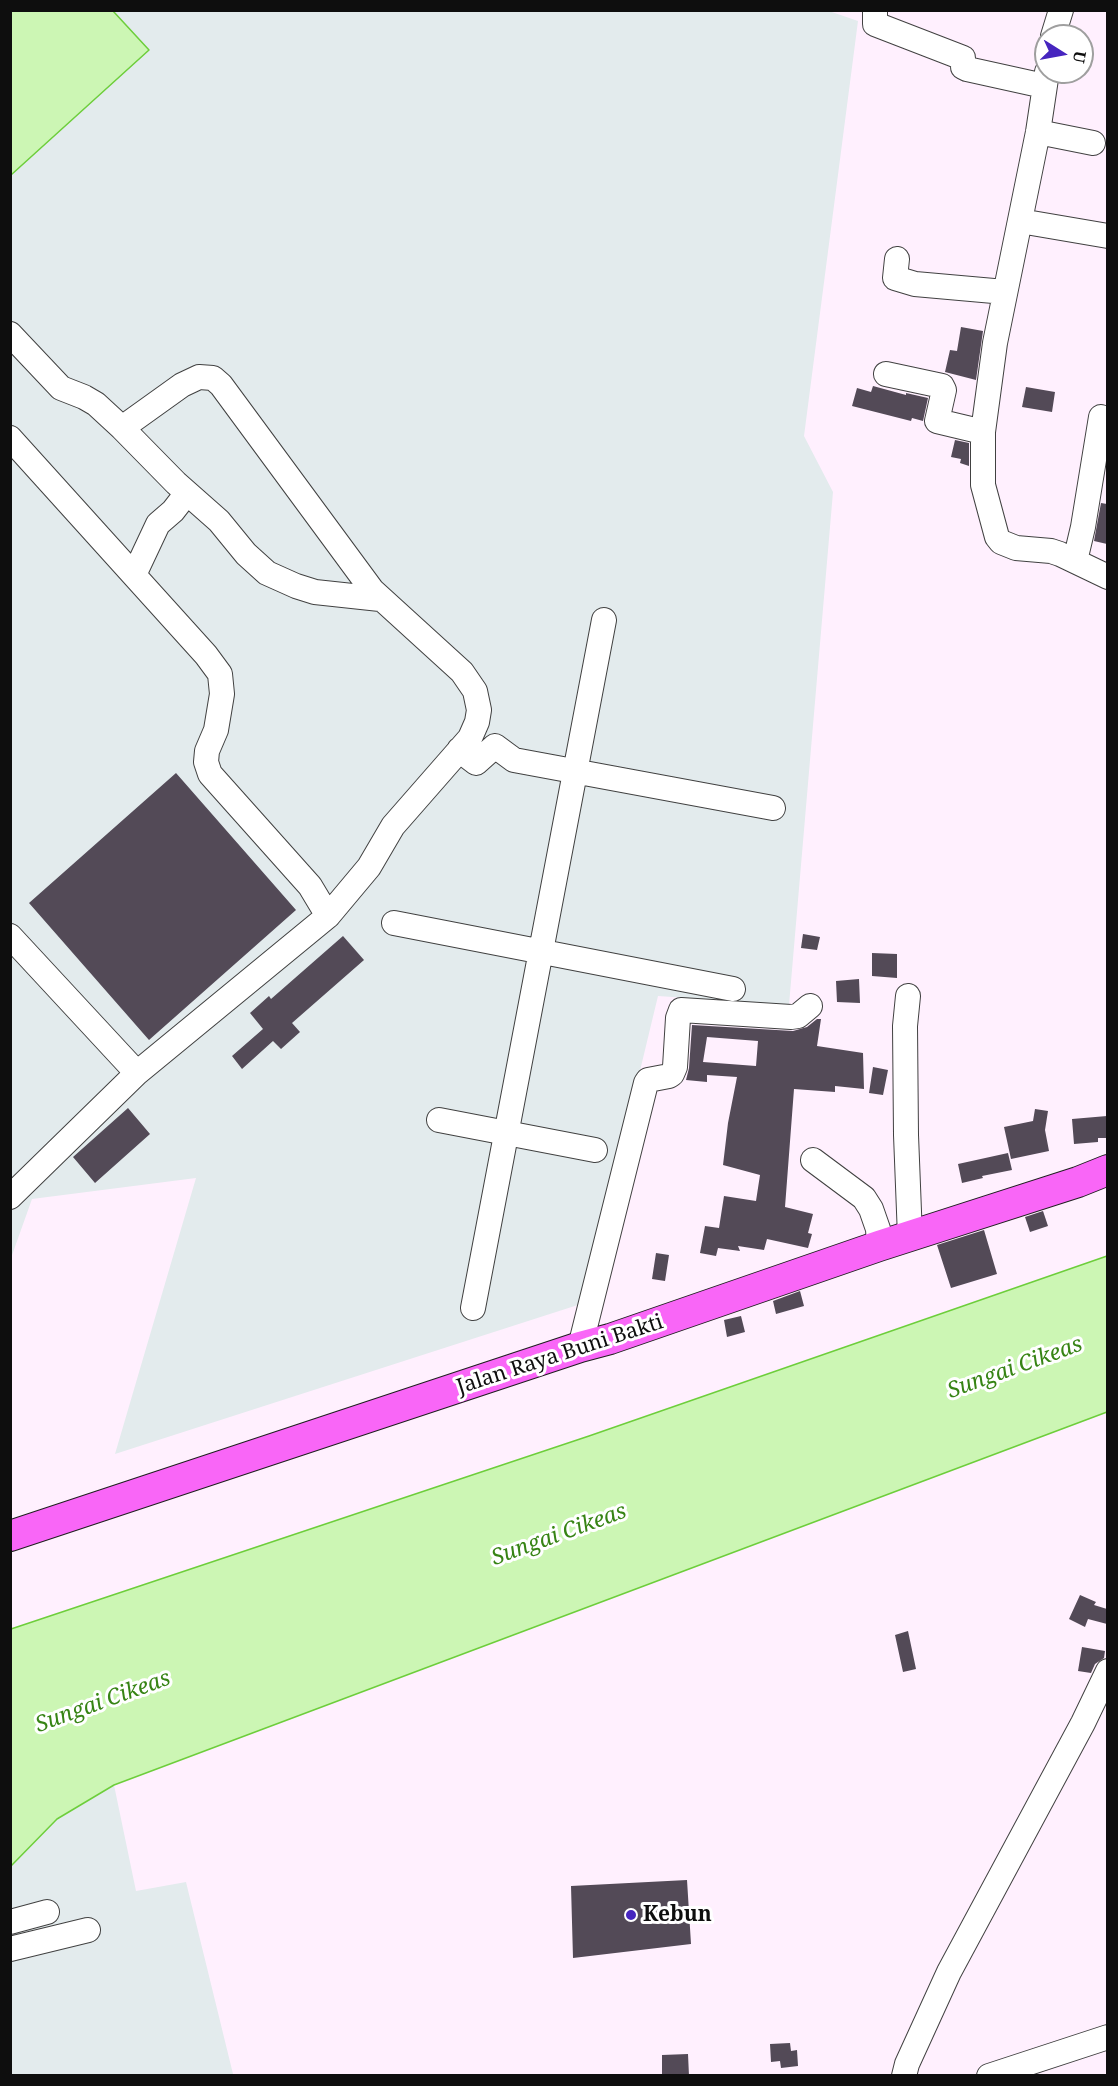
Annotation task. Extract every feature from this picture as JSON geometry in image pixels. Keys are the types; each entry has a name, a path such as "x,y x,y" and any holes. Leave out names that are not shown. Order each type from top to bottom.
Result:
{"main road":[{"name":"Jalan Raya Buni Bakti","path":"10,1536 610,1339 1107,1170"}],"street":[{"path":"875,10 875,24 963,58 963,67 967,69 1034,78"},
{"path":"1044,84 1038,132 995,343 983,432 983,485 997,537 1009,545 1051,551 1107,577"},
{"path":"1038,132 1093,143"},
{"path":"1020,221 1107,236"},
{"path":"897,259 895,278 915,284 1005,292"},
{"path":"10,334 62,388 96,404 122,428 187,493 219,521 246,554 267,573 315,592 380,599"},
{"path":"886,374 942,386 944,390 937,421 983,432"},
{"path":"11,1196 137,1073 328,916 369,867 393,826 470,738 479,710 476,690 462,672 372,590 221,385 213,378 199,377 182,385 122,428"},
{"path":"1075,561 1101,417"},
{"path":"10,438 206,655 220,674 222,693 216,729 207,751 206,762 210,774 310,886 328,916"},
{"path":"134,575 158,524 173,511 187,493"},
{"path":"473,1308 604,620"},
{"path":"459,750 476,763 495,746 514,760 773,808"},
{"path":"394,923 733,989"},
{"path":"10,936 137,1073"},
{"path":"908,996 905,1048 910,1237"},
{"path":"580,1347 646,1083 648,1080 669,1077 672,1074 675,1067 678,1018 681,1010 791,1017 798,1016 810,1006"},
{"path":"440,1120 595,1150"},
{"path":"813,1160 864,1198 871,1209 878,1229 879,1246"},
{"path":"904,2076 907,2064 949,1972 1083,1724 1107,1671"},
{"path":"10,1922 47,1912"},
{"path":"10,1949 88,1930"},
{"path":"989,2076 1107,2037"}],"shaded area":[{"path":"826,10 858,21 804,436 833,492 789,1005 658,996 584,1303 115,1454 196,1178 32,1199 11,1258 11,11"},
{"path":"114,1785 136,1891 186,1882 233,2074 11,2076 11,1866 57,1819"}],"water":[{"path":"11,10 113,11 149,50 11,175"},
{"name":"Sungai Cikeas","path":"1107,1256 1107,1412 114,1785 57,1819 11,1866 11,1629 589,1436"}],"building":[{"path":"961,327 983,331 976,380 945,372 950,350 957,351"},
{"path":"873,386 928,398 923,421 912,418 911,421 852,406 857,388 871,392"},
{"path":"1026,387 1055,392 1052,412 1022,407"},
{"path":"955,440 969,443 969,466 960,463 961,459 951,457"},
{"path":"1101,503 1107,504 1107,544 1094,541"},
{"path":"176,773 296,910 149,1040 29,903"},
{"path":"803,934 820,937 817,950 801,948"},
{"path":"343,936 364,960 292,1023 300,1032 281,1049 273,1041 242,1069 232,1056 263,1029 250,1013 269,996 271,999"},
{"path":"872,953 897,954 897,978 872,976"},
{"path":"859,979 860,1003 837,1002 836,981"},
{"path":"817,1019 821,1019 817,1046 863,1053 864,1089 835,1086 835,1092 794,1089 785,1207 813,1214 808,1233 812,1234 808,1248 767,1239 764,1250 738,1246 740,1251 718,1248 716,1256 700,1253 705,1226 719,1228 724,1196 756,1201 760,1175 723,1165 737,1077 707,1075 707,1082 686,1080 692,1025 793,1031 807,1027","holes":["707,1037 758,1041 756,1066 703,1062"]},
{"path":"873,1067 888,1070 883,1095 869,1093"},
{"path":"128,1108 150,1134 95,1183 73,1157"},
{"path":"1035,1109 1048,1111 1045,1130 1049,1151 1011,1159 1004,1127 1033,1121"},
{"path":"1107,1116 1107,1138 1098,1138 1098,1142 1074,1144 1072,1119"},
{"path":"1008,1153 1012,1170 962,1183 958,1164"},
{"path":"1043,1211 1048,1226 1030,1232 1025,1217"},
{"path":"984,1230 997,1274 951,1288 937,1245"},
{"path":"656,1253 669,1255 665,1281 652,1279"},
{"path":"800,1291 804,1306 776,1314 773,1301"},
{"path":"741,1316 745,1332 727,1337 724,1320"},
{"path":"1080,1595 1096,1602 1094,1605 1107,1609 1107,1624 1088,1619 1085,1627 1069,1619"},
{"path":"908,1631 916,1669 903,1672 895,1635"},
{"path":"1082,1647 1105,1651 1104,1658 1095,1664 1091,1673 1078,1671"},
{"name":"Kebun","path":"687,1880 691,1944 573,1958 571,1886"},
{"path":"790,2043 791,2051 797,2050 798,2066 781,2068 780,2061 771,2062 770,2044"},
{"path":"688,2054 689,2076 662,2076 662,2055"}],"place":[{"name":"Kebun","path":"631,1915"}]}
